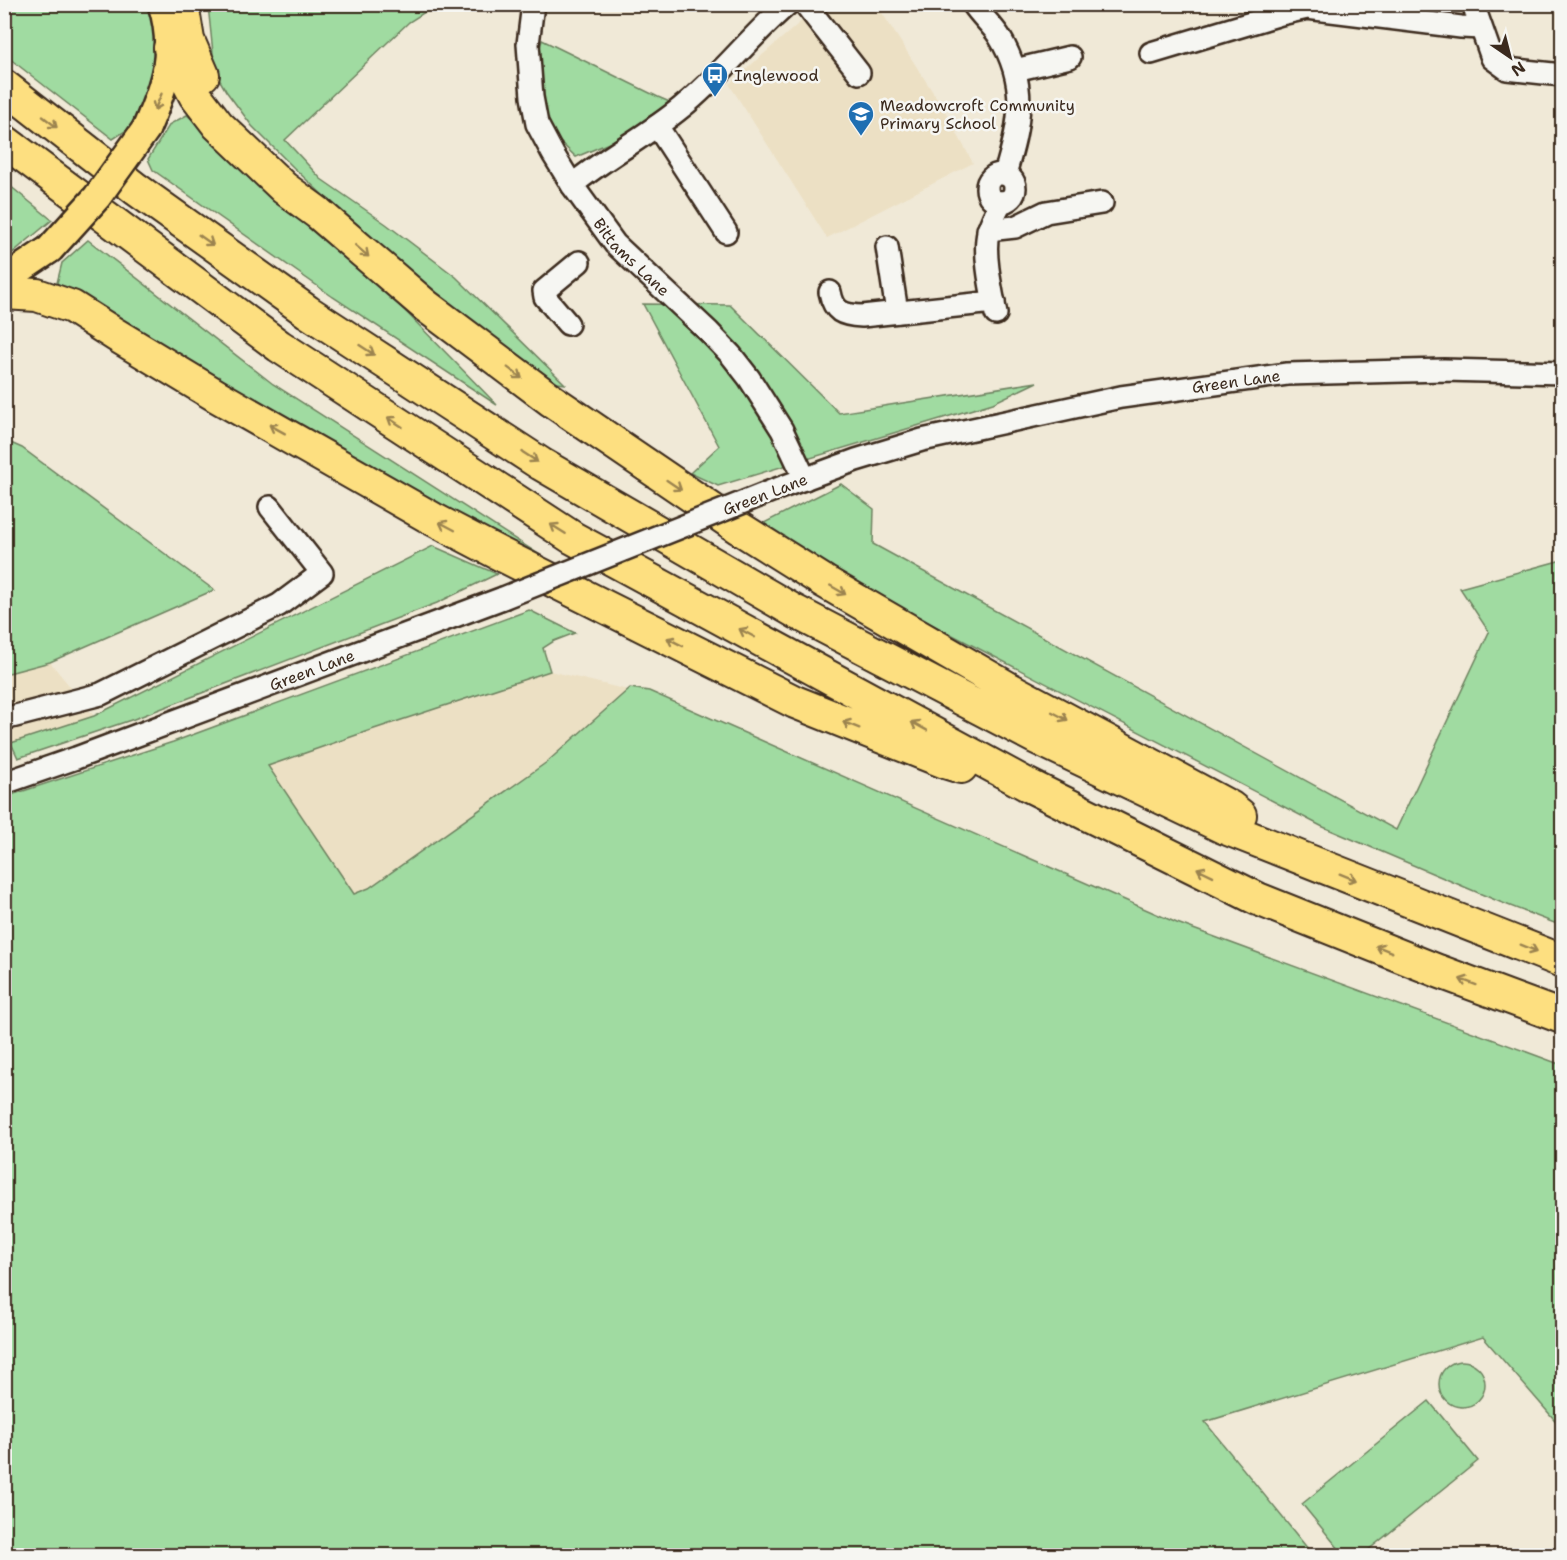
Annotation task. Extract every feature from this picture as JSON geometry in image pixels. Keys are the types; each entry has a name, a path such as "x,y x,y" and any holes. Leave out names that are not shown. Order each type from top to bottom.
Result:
{"highway":[{"path":"182,4 188,40 202,74 222,105 318,213"},
{"path":"170,48 195,95 218,125 284,188 318,213 426,306 551,400 739,528 825,582 1008,688 1230,807 1293,855"},
{"path":"4,86 136,189 298,305 541,464 796,612 1037,738 1223,827 1563,962"},
{"path":"4,141 279,346 563,532 1026,784 1258,898 1438,971 1563,1017"},
{"path":"4,293 37,295 72,307 116,335 433,519 795,702 945,762 1026,784"},
{"path":"4,307 35,310 80,321 116,335"}],"main road":[{"path":"4,280 50,249 96,197 146,129 162,93 170,48 168,22 162,4"}],"street":[{"name":"Bittams Lane","path":"533,4 528,44 532,97 537,124 572,185 615,244 731,355 749,378 782,430 805,478"},
{"path":"572,185 598,163 657,126 683,106 788,4"},
{"path":"805,4 859,73"},
{"path":"830,292 832,303 846,315 995,309 987,240 988,230 1001,202 1008,200 1015,190 1011,177 1005,174 1017,133 1019,102 1015,70 998,34 973,4"},
{"path":"1473,4 1492,58 1507,69 1563,75"},
{"path":"1151,53 1307,8 1481,28"},
{"path":"1015,70 1070,57"},
{"path":"657,126 712,196 726,232"},
{"path":"988,230 1015,227 1046,212 1102,202"},
{"path":"887,248 897,312"},
{"path":"568,324 545,297 544,291 579,262"},
{"name":"Green Lane","path":"4,783 503,597 805,478 922,440 997,422 1279,368 1563,373"},
{"path":"4,719 101,694 279,605 322,573 270,507"}],"shaded area":[{"name":"Meadowcroft Community Primary School","path":"820,5 877,5 945,111 973,163 827,238 729,84"},
{"path":"50,662 94,716 5,745 4,674"},
{"path":"550,671 628,690 547,762 369,888 354,895 268,766"}],"green space":[{"path":"4,5 150,5 157,27 156,67 147,97 133,126 113,139 5,55"},
{"path":"208,5 436,5 409,22 285,140 321,179 456,277 565,384 550,382 402,269 252,126 226,91 208,60 213,53"},
{"path":"542,40 672,103 628,135 576,157 554,136 531,82"},
{"path":"187,115 368,273 497,405 333,297 153,170 148,159 170,124"},
{"path":"4,181 52,220 5,259 4,259"},
{"path":"88,240 273,384 540,555 476,529 72,294 57,283 62,263"},
{"path":"643,304 730,305 839,413 1037,382 993,403 718,486 690,473 719,446"},
{"path":"4,440 22,448 214,590 50,662 5,674"},
{"path":"841,484 874,509 873,544 1396,830 1489,632 1460,588 1562,560 1562,926 1321,826 833,573 760,525"},
{"path":"433,546 497,574 437,603 134,719 18,758 11,743 94,716"},
{"path":"529,610 575,633 543,648 550,671 268,766 354,894 369,888 547,762 630,688 649,691 1177,923 1562,1065 1562,1425 1560,1426 1483,1337 1205,1422 1313,1555 5,1555 5,797 173,742"},
{"path":"1462,1361 1471,1362 1478,1368 1484,1375 1484,1393 1478,1400 1471,1406 1462,1407 1453,1406 1446,1400 1440,1393 1439,1384 1440,1375 1446,1368 1453,1362"},
{"path":"1429,1401 1478,1461 1362,1555 1344,1555 1302,1504"}],"place":[{"name":"Inglewood","path":"715,98"},
{"name":"Meadowcroft Community Primary School","path":"861,137"}]}
